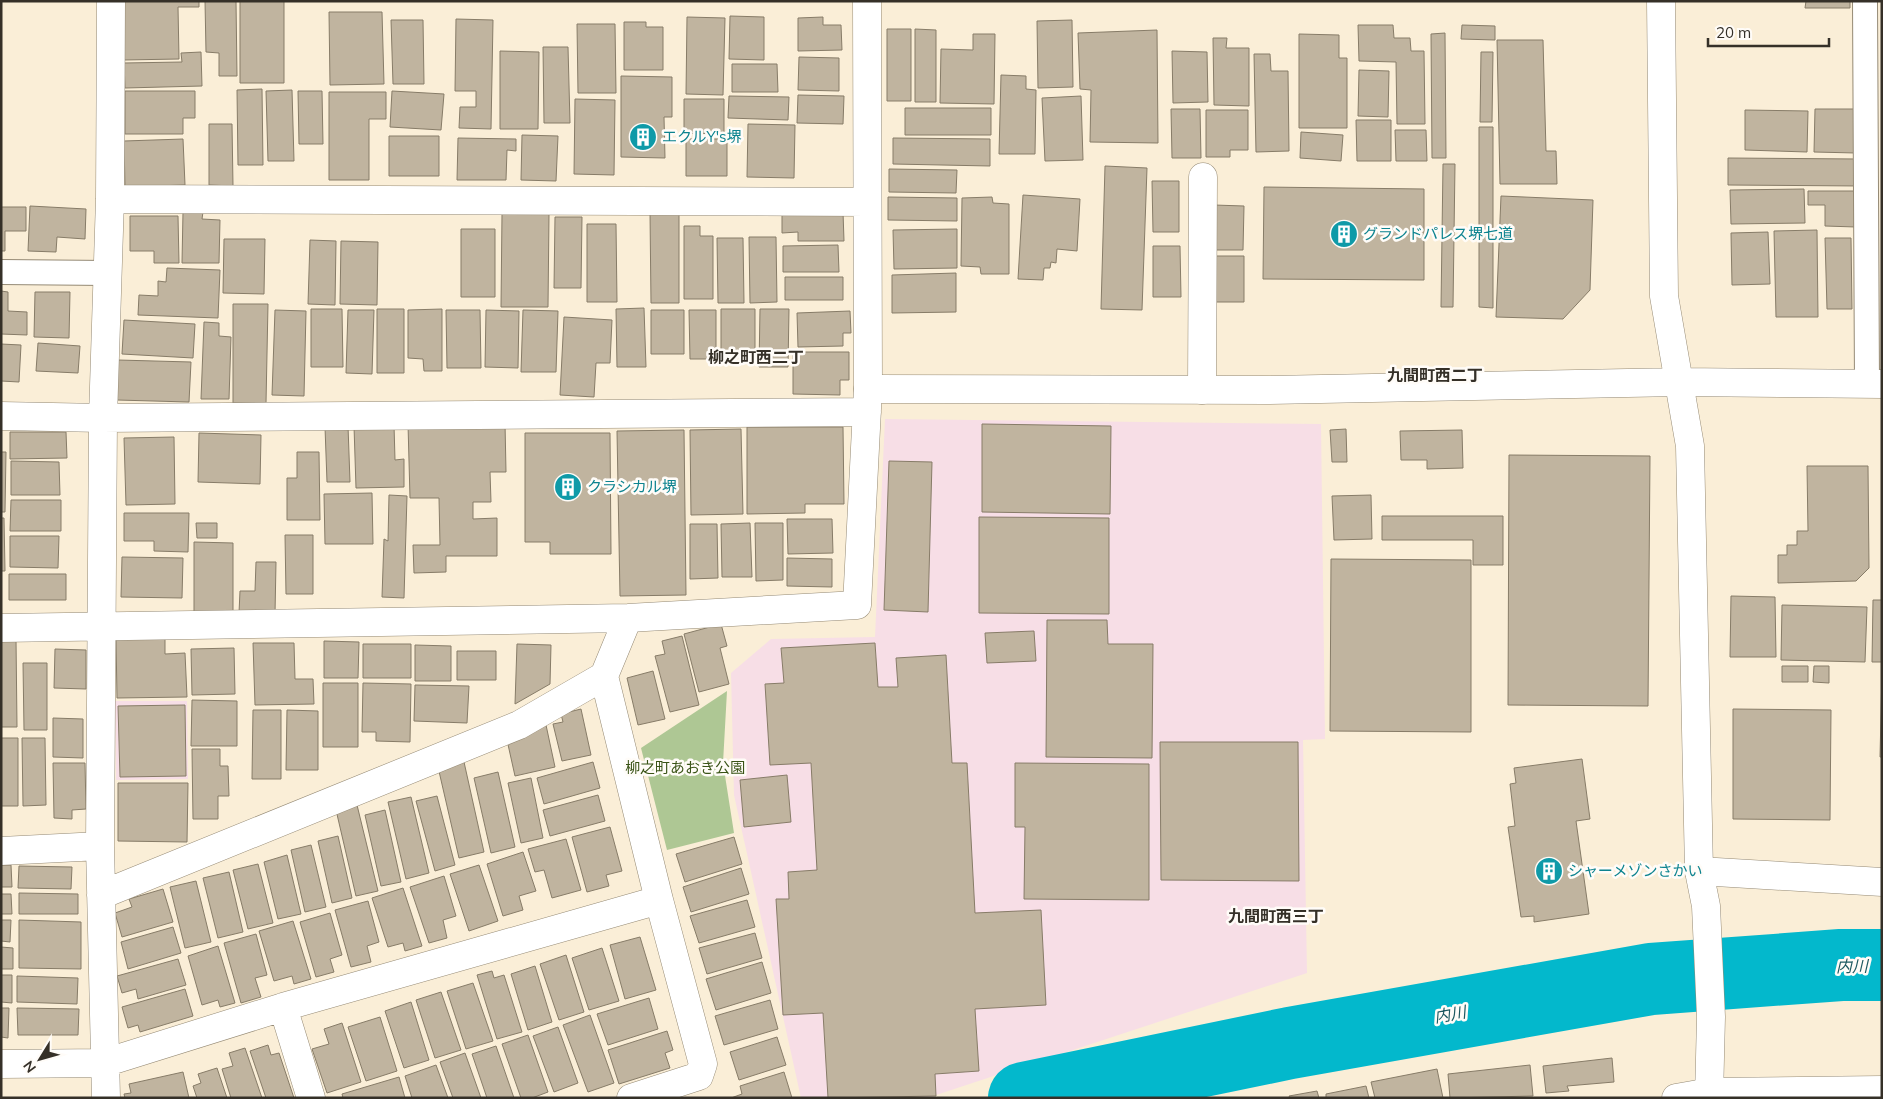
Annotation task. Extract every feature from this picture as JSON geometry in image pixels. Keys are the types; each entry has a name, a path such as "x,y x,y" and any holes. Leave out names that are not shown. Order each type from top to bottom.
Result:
{"street":[{"path":"106,1098 100,846 103,418 110,199 112,1"},
{"path":"1,628 628,618 857,605 867,400 867,1"},
{"path":"1661,1 1664,296 1690,446 1699,871 1706,906 1711,1017 1709,1095"},
{"path":"1202,390 1203,177"},
{"path":"110,199 867,202"},
{"path":"1,416 103,418 1202,390 1679,382 1875,384"},
{"path":"628,618 604,676 659,900 703,1064 699,1076 631,1098"},
{"path":"101,895 519,725 604,676"},
{"path":"1,851 100,846"},
{"path":"1699,871 1882,882"},
{"path":"1,1064 104,1063 283,1007 659,900"},
{"path":"283,1007 310,1098"},
{"path":"1676,1098 1709,1095 1882,1090"}],"lane":[{"path":"1866,1 1875,384"},
{"path":"1,272 108,274"}],"shaded area":[{"path":"885,419 1321,424 1325,739 1303,740 1307,973 927,1098 801,1098 734,795 731,673 771,639 875,637"},
{"path":"115,701 187,701 188,779 116,780"}],"green space":[{"name":"柳之町あおき公園","path":"727,691 723,763 734,833 667,850 641,748"}],"water":[{"path":"1803,942 1882,943 1882,997 1676,995 1653,986 1648,970 1670,971"}],"pier":[{"path":"1747,952 1749,998 1685,998 1684,966"}],"building":[{"path":"123,1 199,1 199,7 178,7 179,59 124,60"},
{"path":"205,1 236,1 237,76 219,76 219,53 206,52"},
{"path":"240,1 284,1 284,83 240,83"},
{"path":"1806,1 1850,1 1850,8 1805,8"},
{"path":"329,12 382,12 384,84 330,85"},
{"path":"730,16 764,17 764,60 729,59"},
{"path":"687,17 725,18 723,95 686,94"},
{"path":"823,17 823,25 841,25 842,50 798,51 798,18"},
{"path":"456,19 493,20 491,129 459,128 460,107 476,107 476,91 455,91"},
{"path":"391,20 423,20 424,84 393,84"},
{"path":"1072,20 1073,87 1038,88 1037,21"},
{"path":"624,22 646,22 646,27 663,27 663,70 624,70"},
{"path":"577,24 615,24 616,93 578,93"},
{"path":"1358,25 1393,25 1394,38 1410,38 1411,51 1424,51 1425,124 1397,124 1396,62 1359,61"},
{"path":"1462,25 1495,26 1495,40 1461,39"},
{"path":"887,29 911,29 911,101 887,101"},
{"path":"915,29 936,30 936,102 915,102"},
{"path":"1157,30 1158,143 1090,142 1091,90 1080,89 1078,33"},
{"path":"1445,33 1446,158 1432,158 1431,34"},
{"path":"973,34 995,34 994,104 940,103 941,49 973,50"},
{"path":"1299,34 1339,35 1339,58 1347,58 1347,128 1299,128"},
{"path":"1213,38 1227,38 1226,48 1249,48 1249,106 1214,105"},
{"path":"1497,40 1543,40 1546,151 1556,151 1557,184 1500,184"},
{"path":"543,47 568,47 570,123 544,123"},
{"path":"500,51 539,52 538,129 500,129"},
{"path":"1172,51 1207,52 1208,102 1173,103"},
{"path":"201,52 202,86 125,88 124,63 182,62 181,53"},
{"path":"1481,52 1493,52 1492,122 1480,122"},
{"path":"1254,54 1270,54 1271,71 1288,71 1289,151 1256,152"},
{"path":"799,57 839,58 839,91 798,90"},
{"path":"732,64 777,64 778,92 732,92"},
{"path":"1359,70 1389,71 1388,117 1358,116"},
{"path":"1001,75 1026,76 1026,89 1036,90 1035,154 999,154"},
{"name":"エクルY's堺","path":"621,76 672,77 672,117 664,117 665,158 621,157"},
{"path":"262,89 263,165 238,165 237,90"},
{"path":"292,90 294,161 268,161 266,91"},
{"path":"125,91 195,91 195,118 183,118 183,134 125,134"},
{"path":"298,91 322,91 323,144 299,144"},
{"path":"392,91 444,94 441,130 390,127"},
{"path":"329,92 386,92 386,119 369,119 369,180 329,180"},
{"path":"798,95 844,96 843,124 797,123"},
{"path":"729,96 789,97 788,120 728,118"},
{"path":"1081,96 1083,160 1045,161 1042,98"},
{"path":"575,99 615,100 614,175 574,174"},
{"path":"684,99 724,99 724,134 684,133"},
{"path":"905,108 991,108 991,135 905,135"},
{"path":"1171,109 1200,109 1201,158 1172,158"},
{"path":"1815,109 1856,109 1856,153 1814,152"},
{"path":"1206,110 1248,110 1248,150 1230,150 1230,157 1206,157"},
{"path":"1745,110 1808,111 1807,152 1745,150"},
{"path":"1356,120 1391,120 1391,161 1357,161"},
{"path":"209,124 232,124 233,186 209,185"},
{"path":"748,124 795,125 794,178 747,177"},
{"path":"1479,127 1493,127 1493,308 1479,307"},
{"path":"1395,130 1426,130 1427,161 1396,161"},
{"path":"1301,132 1343,135 1341,161 1300,158"},
{"path":"522,135 558,136 556,181 521,180"},
{"path":"389,136 439,136 439,176 389,176"},
{"path":"458,138 516,139 516,151 507,150 506,180 457,180"},
{"path":"893,138 990,139 990,166 893,164"},
{"path":"183,139 185,185 125,187 124,141"},
{"path":"686,139 727,139 727,176 686,176"},
{"path":"1728,158 1859,159 1860,186 1728,185"},
{"path":"1443,164 1455,164 1453,307 1441,307"},
{"path":"1105,166 1147,168 1142,310 1101,309"},
{"path":"889,169 957,170 956,193 889,192"},
{"path":"1152,181 1179,181 1179,232 1153,232"},
{"name":"グランドパレス堺七道","path":"1264,187 1424,189 1424,280 1263,279"},
{"path":"1804,189 1805,223 1731,224 1730,190"},
{"path":"1808,191 1856,191 1856,227 1825,226 1825,205 1808,205"},
{"path":"1023,195 1080,199 1077,251 1057,249 1056,263 1051,262 1050,268 1044,268 1043,280 1018,279"},
{"path":"1501,196 1593,200 1590,290 1563,319 1496,317"},
{"path":"888,197 957,198 957,221 888,220"},
{"path":"992,197 993,203 1009,204 1009,274 981,274 980,267 961,266 962,198"},
{"path":"1214,205 1244,206 1243,250 1214,250"},
{"path":"30,206 86,209 85,239 57,237 56,252 28,251"},
{"path":"1,207 26,207 26,231 5,231 5,251 1,251"},
{"path":"183,212 203,212 202,219 220,220 219,263 182,263"},
{"path":"650,212 679,212 679,303 651,303"},
{"path":"843,212 844,241 798,241 798,232 782,233 782,213"},
{"path":"502,214 549,214 548,307 501,307"},
{"path":"130,216 178,216 179,263 154,263 154,251 130,251"},
{"path":"555,217 582,217 581,288 554,288"},
{"path":"587,224 616,224 617,302 587,302"},
{"path":"684,226 700,226 700,236 713,236 713,299 684,299"},
{"path":"461,229 495,229 495,297 461,297"},
{"path":"957,229 957,268 894,269 893,230"},
{"path":"1817,230 1818,317 1776,317 1774,231"},
{"path":"1768,232 1770,284 1732,285 1731,233"},
{"path":"749,237 776,237 777,302 750,303"},
{"path":"717,238 743,238 744,303 718,303"},
{"path":"1825,238 1851,238 1852,309 1827,309"},
{"path":"224,239 265,239 264,294 223,293"},
{"path":"310,240 336,241 335,305 308,304"},
{"path":"341,241 378,242 377,305 340,304"},
{"path":"838,245 839,272 783,272 783,246"},
{"path":"1153,246 1180,246 1181,297 1153,297"},
{"path":"1214,256 1244,256 1244,302 1214,302"},
{"path":"167,268 220,270 218,318 138,315 139,295 158,296 158,281 166,282"},
{"path":"956,273 956,312 892,313 892,275"},
{"path":"785,277 843,277 843,300 785,300"},
{"path":"1,291 8,292 8,311 27,312 27,335 1,334"},
{"path":"35,292 70,292 69,338 34,337"},
{"path":"233,304 268,304 266,403 233,403"},
{"path":"644,308 646,367 617,367 616,309"},
{"path":"311,309 342,309 343,367 311,367"},
{"path":"377,309 404,309 404,373 377,373"},
{"path":"442,309 442,371 424,371 423,359 408,358 408,310"},
{"path":"721,309 755,309 755,353 721,352"},
{"path":"760,309 789,309 788,367 759,367"},
{"path":"275,310 306,311 304,396 272,395"},
{"path":"348,310 374,310 372,374 346,373"},
{"path":"446,310 480,310 481,368 447,368"},
{"path":"486,310 519,311 518,368 485,367"},
{"path":"523,310 558,311 556,372 521,372"},
{"path":"651,310 684,310 684,354 651,354"},
{"path":"689,310 716,310 716,359 690,359"},
{"path":"850,311 851,333 843,333 843,346 798,347 797,313"},
{"path":"564,317 612,320 610,363 596,363 594,397 560,395"},
{"path":"124,320 195,324 193,358 122,354"},
{"path":"204,322 219,323 219,336 231,337 229,399 201,399"},
{"path":"38,343 80,346 78,373 36,371"},
{"path":"1,344 21,345 19,382 1,381"},
{"path":"793,352 849,352 849,380 840,380 840,395 793,394"},
{"path":"118,360 191,362 189,402 117,400"},
{"path":"505,423 506,472 490,472 491,502 473,502 473,519 497,518 497,556 446,556 446,572 414,573 413,545 440,545 439,498 410,498 408,424"},
{"path":"982,424 1111,426 1110,514 982,512"},
{"path":"394,425 395,460 404,459 404,487 356,488 354,426"},
{"path":"348,426 350,482 327,482 325,427"},
{"path":"747,427 843,427 844,504 805,504 805,513 747,514"},
{"path":"741,429 743,514 691,515 690,430"},
{"path":"1346,429 1347,462 1332,462 1330,430"},
{"path":"684,430 686,595 620,596 617,431"},
{"path":"1462,430 1463,468 1427,469 1427,460 1401,460 1400,431"},
{"path":"10,432 66,432 67,458 10,459"},
{"path":"199,433 261,435 260,484 198,482"},
{"name":"クラシカル堺","path":"525,433 610,433 611,554 550,554 550,542 525,542"},
{"path":"174,437 175,504 126,505 124,438"},
{"path":"1,452 6,452 5,512 1,512"},
{"path":"297,452 319,452 320,520 287,520 287,478 297,478"},
{"path":"1509,455 1650,456 1648,706 1508,705"},
{"path":"11,461 59,462 60,495 11,495"},
{"path":"889,461 932,462 928,612 884,610"},
{"path":"1807,466 1868,466 1869,568 1856,581 1778,583 1778,555 1787,555 1787,545 1797,545 1797,531 1808,531"},
{"path":"372,493 373,544 325,544 324,494"},
{"path":"389,495 407,496 404,598 382,597 384,539 388,541"},
{"path":"1371,495 1372,539 1334,540 1332,496"},
{"path":"11,500 61,500 61,531 10,531"},
{"path":"124,513 189,513 188,552 154,551 154,541 124,541"},
{"path":"1382,516 1503,516 1503,565 1473,565 1473,540 1382,540"},
{"path":"979,517 1109,518 1109,614 979,613"},
{"path":"1,518 4,518 5,571 1,571"},
{"path":"787,519 832,519 833,553 788,554"},
{"path":"196,523 217,523 217,538 197,538"},
{"path":"750,523 752,577 722,577 721,524"},
{"path":"755,523 783,523 783,580 756,581"},
{"path":"690,524 717,524 718,578 690,579"},
{"path":"285,535 313,535 313,594 286,594"},
{"path":"10,536 59,536 58,568 10,567"},
{"path":"194,542 233,543 233,615 194,614"},
{"path":"122,557 183,558 182,598 121,597"},
{"path":"787,558 832,559 832,587 787,586"},
{"path":"1331,559 1471,560 1471,732 1330,731"},
{"path":"256,562 276,562 275,614 239,613 240,591 255,591"},
{"path":"9,574 66,574 66,600 9,600"},
{"path":"1731,596 1775,597 1776,657 1730,657"},
{"path":"1873,600 1882,600 1882,662 1872,662"},
{"path":"1782,605 1867,607 1865,662 1781,660"},
{"path":"1047,620 1107,620 1108,644 1153,644 1152,758 1046,757"},
{"path":"721,624 727,646 720,648 729,684 699,692 684,634"},
{"path":"1034,631 1036,661 987,663 985,633"},
{"path":"682,636 699,705 670,712 655,656 665,654 662,641"},
{"path":"165,638 165,654 185,653 187,697 117,698 116,639"},
{"path":"1,639 16,639 17,727 1,727"},
{"path":"324,641 359,642 358,678 324,678"},
{"path":"253,643 294,643 295,679 313,679 314,704 255,705"},
{"path":"875,643 878,687 898,687 896,658 946,655 952,763 967,763 975,913 1041,910 1046,1005 975,1009 979,1071 935,1074 936,1096 828,1098 823,1013 783,1015 776,899 789,899 788,872 817,870 811,763 770,765 765,684 784,683 781,648"},
{"path":"363,644 411,644 411,678 363,678"},
{"path":"517,644 551,645 550,684 515,704"},
{"path":"415,645 451,646 451,681 415,681"},
{"path":"234,648 235,694 192,695 191,649"},
{"path":"55,649 86,650 86,689 54,688"},
{"path":"457,651 496,651 496,680 457,680"},
{"path":"23,663 47,663 47,730 24,730"},
{"path":"1782,666 1808,666 1808,682 1782,682"},
{"path":"1814,666 1829,666 1829,683 1813,682"},
{"path":"653,671 665,719 638,725 627,678"},
{"path":"1882,671 1882,757 1880,757"},
{"path":"323,683 358,683 358,747 323,747"},
{"path":"363,683 411,684 410,742 376,741 376,732 362,732"},
{"path":"415,685 469,686 467,723 414,721"},
{"path":"192,700 237,701 237,746 191,746"},
{"path":"185,705 186,776 120,777 118,706"},
{"path":"581,709 591,755 562,761 553,724 563,722 561,714"},
{"path":"1733,709 1831,710 1830,820 1733,819"},
{"path":"253,710 281,710 281,779 252,779"},
{"path":"287,710 318,711 318,770 286,770"},
{"path":"53,718 83,719 83,758 53,757"},
{"path":"546,725 555,767 515,776 507,740"},
{"path":"1,738 18,738 18,806 1,806"},
{"path":"22,738 45,738 46,805 23,806"},
{"path":"1160,742 1298,742 1299,881 1161,880"},
{"path":"192,749 220,749 220,766 228,766 229,796 218,796 218,819 193,819"},
{"name":"シャーメゾンさかい","path":"1582,759 1590,819 1576,821 1589,914 1534,922 1534,916 1521,917 1508,827 1515,826 1510,784 1516,783 1514,768"},
{"path":"464,762 484,852 459,858 438,767"},
{"path":"593,762 600,788 544,804 537,778"},
{"path":"53,763 85,763 86,809 72,810 72,819 54,818"},
{"path":"1015,763 1149,764 1149,900 1024,899 1025,827 1015,827"},
{"path":"498,772 515,847 491,853 474,778"},
{"path":"787,775 791,822 744,827 740,780"},
{"path":"531,778 543,838 521,843 508,783"},
{"path":"118,783 188,783 187,842 118,841"},
{"path":"598,795 605,821 550,836 543,810"},
{"path":"437,796 455,865 435,871 416,801"},
{"path":"411,797 429,873 406,879 388,802"},
{"path":"357,805 378,891 356,896 336,810"},
{"path":"385,810 401,882 381,886 365,815"},
{"path":"610,827 622,871 606,875 609,886 587,892 572,837"},
{"path":"338,836 352,898 332,903 318,841"},
{"path":"734,837 742,864 685,882 676,854"},
{"path":"566,839 581,890 552,898 544,870 535,872 528,849"},
{"path":"311,845 326,907 305,912 291,850"},
{"path":"523,852 536,891 519,896 523,910 503,916 487,864"},
{"path":"287,855 301,914 278,919 264,862"},
{"path":"258,864 273,923 248,929 233,870"},
{"path":"1,865 11,865 12,887 1,887"},
{"path":"479,865 498,921 469,931 450,874"},
{"path":"19,866 72,867 71,889 18,888"},
{"path":"741,868 749,894 691,912 683,887"},
{"path":"229,872 243,932 218,938 203,878"},
{"path":"444,876 456,916 443,920 447,938 429,943 410,887"},
{"path":"196,881 211,942 185,948 170,887"},
{"path":"403,888 422,946 405,951 403,943 388,947 372,898"},
{"path":"163,889 173,922 122,937 115,913 132,907 129,899"},
{"path":"19,893 78,894 78,914 19,914"},
{"path":"1,894 11,894 12,914 1,914"},
{"path":"747,900 755,927 699,943 690,916"},
{"path":"368,901 379,942 367,946 371,962 351,967 335,910"},
{"path":"330,913 342,955 330,959 334,972 316,977 300,922"},
{"path":"1,920 11,920 10,942 1,941"},
{"path":"19,920 81,922 81,969 19,968"},
{"path":"293,921 311,979 294,984 292,976 274,981 259,931"},
{"path":"173,927 181,953 128,969 121,942"},
{"path":"755,933 762,958 707,974 699,948"},
{"path":"256,934 267,975 255,978 261,997 241,1003 224,943"},
{"path":"640,937 656,990 625,999 610,945"},
{"path":"218,946 235,1003 220,1007 218,1000 202,1005 188,956"},
{"path":"1,947 13,948 13,969 1,969"},
{"path":"602,948 619,1001 589,1010 572,958"},
{"path":"566,955 584,1012 559,1020 540,964"},
{"path":"178,959 186,985 138,999 136,989 122,993 117,976"},
{"path":"762,962 771,993 716,1010 706,979"},
{"path":"535,966 552,1022 528,1030 511,974"},
{"path":"492,971 494,978 504,975 522,1032 497,1039 477,975"},
{"path":"1,975 12,975 12,1003 1,1002"},
{"path":"17,976 78,978 77,1004 17,1002"},
{"path":"473,983 493,1041 466,1049 447,991"},
{"path":"185,989 193,1016 140,1032 138,1025 128,1028 122,1007"},
{"path":"441,992 461,1050 435,1058 416,1000"},
{"path":"649,998 658,1029 608,1045 597,1014"},
{"path":"770,1000 778,1029 724,1045 715,1016"},
{"path":"411,1002 429,1060 404,1068 385,1011"},
{"path":"1,1008 9,1008 8,1038 1,1037"},
{"path":"17,1008 79,1009 78,1035 18,1035"},
{"path":"590,1015 614,1083 588,1092 563,1025"},
{"path":"380,1017 397,1071 366,1081 348,1027"},
{"path":"342,1023 361,1082 327,1093 312,1049 329,1044 324,1029"},
{"path":"558,1027 578,1083 554,1092 533,1036"},
{"path":"667,1031 673,1050 665,1053 670,1068 619,1084 608,1050"},
{"path":"528,1035 548,1092 532,1098 521,1098 502,1044"},
{"path":"777,1037 786,1065 739,1080 730,1052"},
{"path":"268,1045 271,1055 279,1053 294,1098 266,1098 250,1051"},
{"path":"496,1046 514,1098 487,1098 472,1054"},
{"path":"245,1048 262,1098 231,1098 222,1069 233,1066 229,1053"},
{"path":"465,1053 481,1098 453,1098 440,1062"},
{"path":"1612,1058 1614,1082 1567,1086 1569,1091 1546,1093 1543,1066"},
{"path":"436,1065 448,1098 412,1098 405,1076"},
{"path":"1530,1065 1533,1096 1450,1098 1448,1074"},
{"path":"217,1068 227,1098 197,1098 193,1086 201,1083 198,1074"},
{"path":"1437,1069 1443,1098 1375,1098 1371,1082"},
{"path":"183,1072 189,1098 125,1098 124,1094 131,1093 129,1084"},
{"path":"784,1072 792,1098 731,1098 742,1094 740,1086"},
{"path":"399,1077 405,1098 343,1098 342,1094"},
{"path":"1366,1086 1369,1098 1326,1098 1326,1094"},
{"path":"1317,1091 1319,1098 1290,1098 1289,1096"}],"waterway":[{"name":"内川","path":"1024,1098 1290,1043 1651,979 1841,965 1882,965"}],"place":[{"name":"エクルY's堺","path":"643,137"},
{"name":"グランドパレス堺七道","path":"1344,234"},
{"name":"クラシカル堺","path":"568,487"},
{"name":"シャーメゾンさかい","path":"1549,871"}],"district":[{"name":"柳之町西二丁","path":"756,357"},
{"name":"九間町西二丁","path":"1435,375"},
{"name":"九間町西三丁","path":"1276,916"}]}
